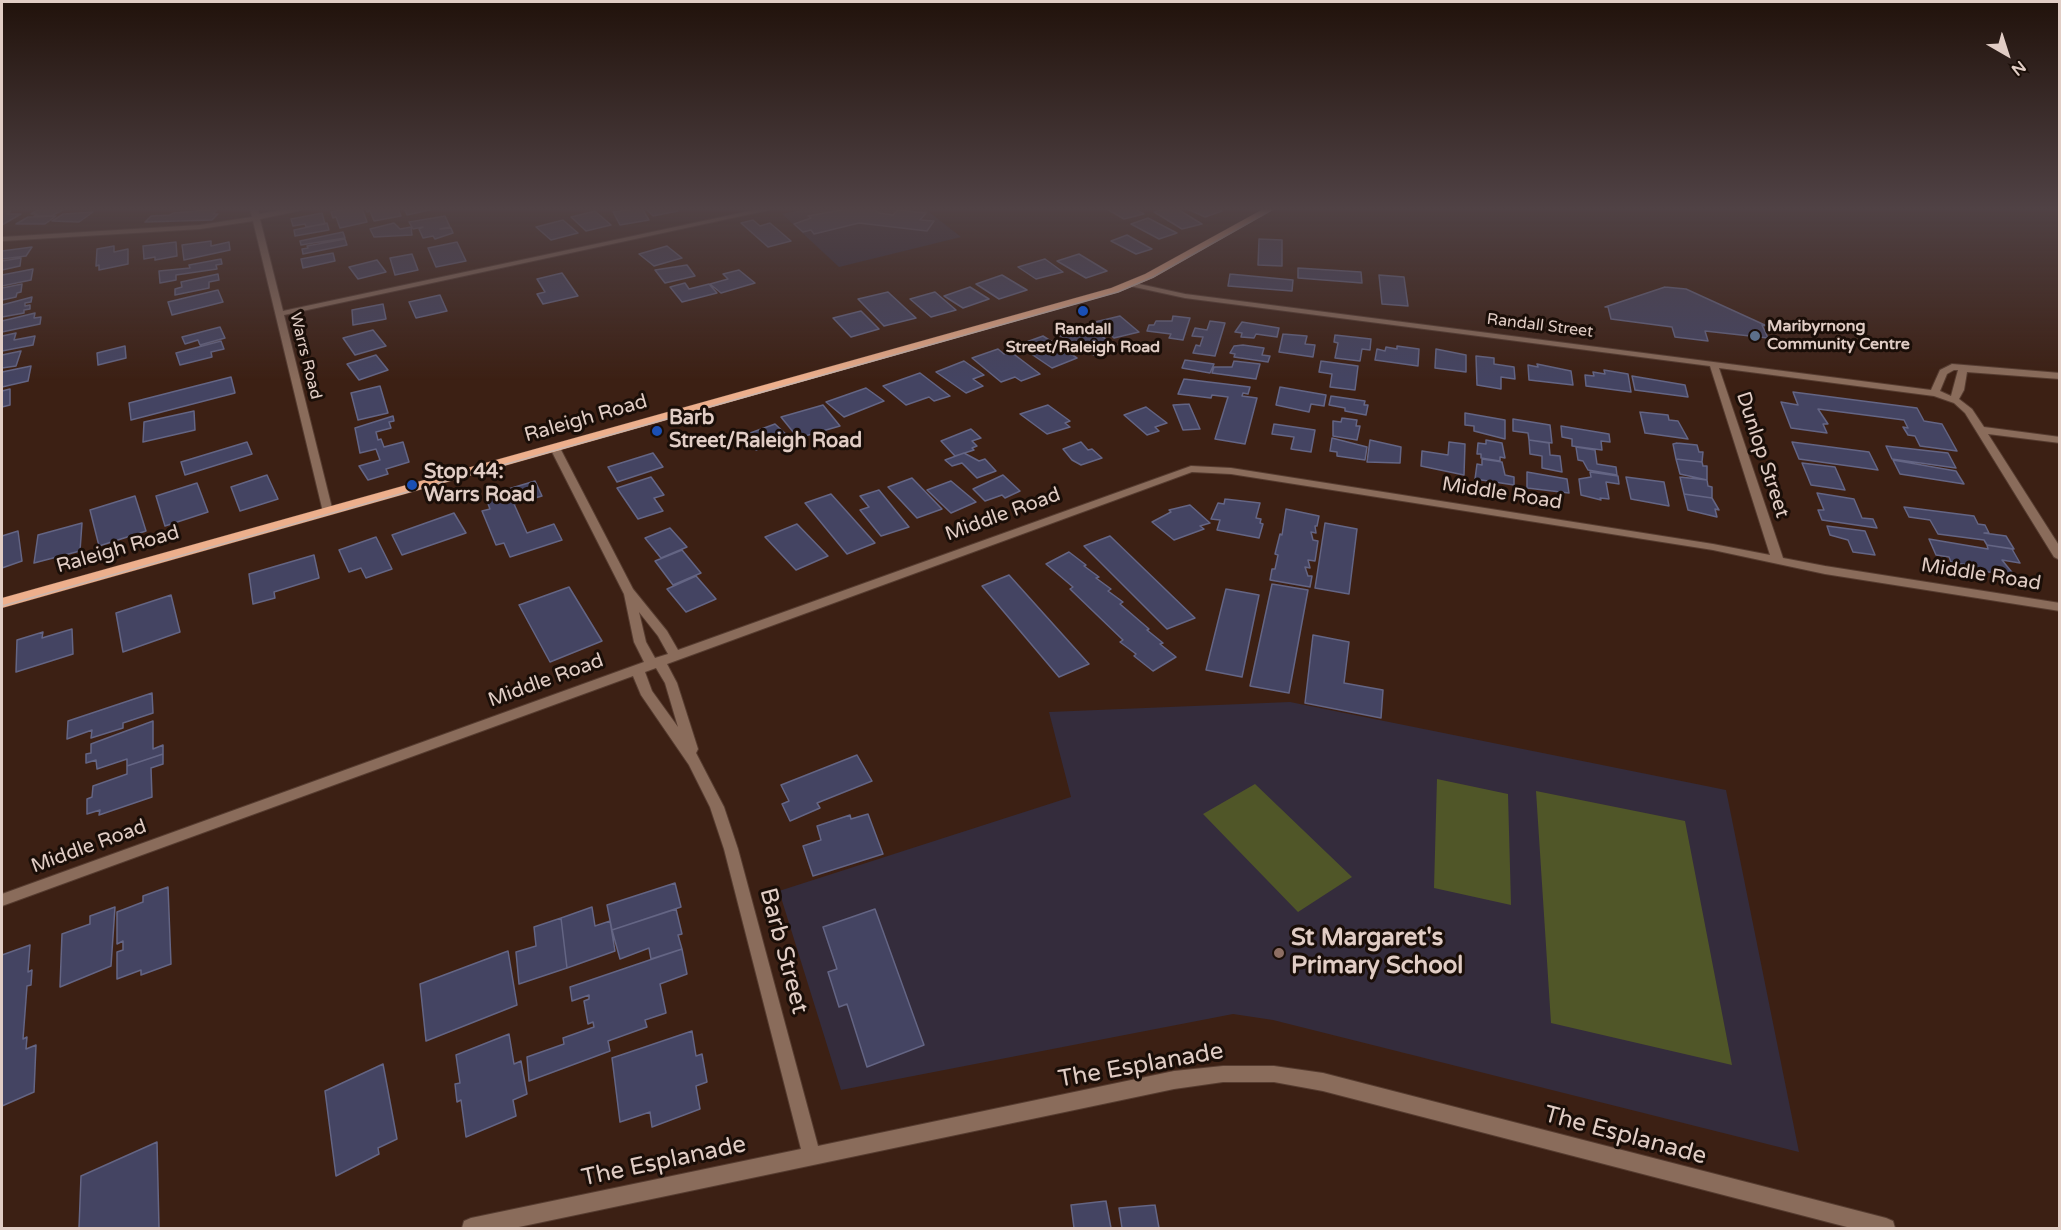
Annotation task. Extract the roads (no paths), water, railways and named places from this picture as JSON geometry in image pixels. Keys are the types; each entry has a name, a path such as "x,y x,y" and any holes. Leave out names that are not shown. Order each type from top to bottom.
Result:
{"main road":[{"name":"Raleigh Road","path":"2,603 1133,284 1167,265"}],"street":[{"name":"Warrs Road","path":"267,265 328,512"},
{"path":"279,314 506,265"},
{"name":"Randall Street","path":"1133,284 1185,296 1713,363 1944,396"},
{"name":"Dunlop Street","path":"1713,363 1777,558"},
{"path":"1944,396 1959,390 1963,370 1974,368"},
{"path":"1944,396 1947,369 1974,368 2060,376"},
{"path":"1944,396 1965,407 1982,430 2060,557"},
{"path":"1982,430 2060,440"},
{"name":"Barb Street","path":"555,448 628,591 663,634 675,655"},
{"name":"Middle Road","path":"2,900 1167,476 1199,468 1777,558 1825,570 2060,607"},
{"name":"Barb Street","path":"628,591 640,642 671,683 695,762"},
{"name":"Barb Street","path":"637,669 646,692 695,762 717,807 731,849 812,1157"},
{"name":"The Esplanade","path":"471,1228 1174,1080 1223,1074 1274,1074 1323,1082 1886,1228"}],"tram line":[{"path":"2,606 1118,292 1174,265"}],"place":[{"name":"Randall Street/Raleigh Road","path":"1083,311"},
{"name":"Maribyrnong Community Centre","path":"1755,336"},
{"name":"Barb Street/Raleigh Road","path":"657,431"},
{"name":"Stop 44: Warrs Road","path":"412,485"},
{"name":"St Margaret's Primary School","path":"1279,953"}]}
